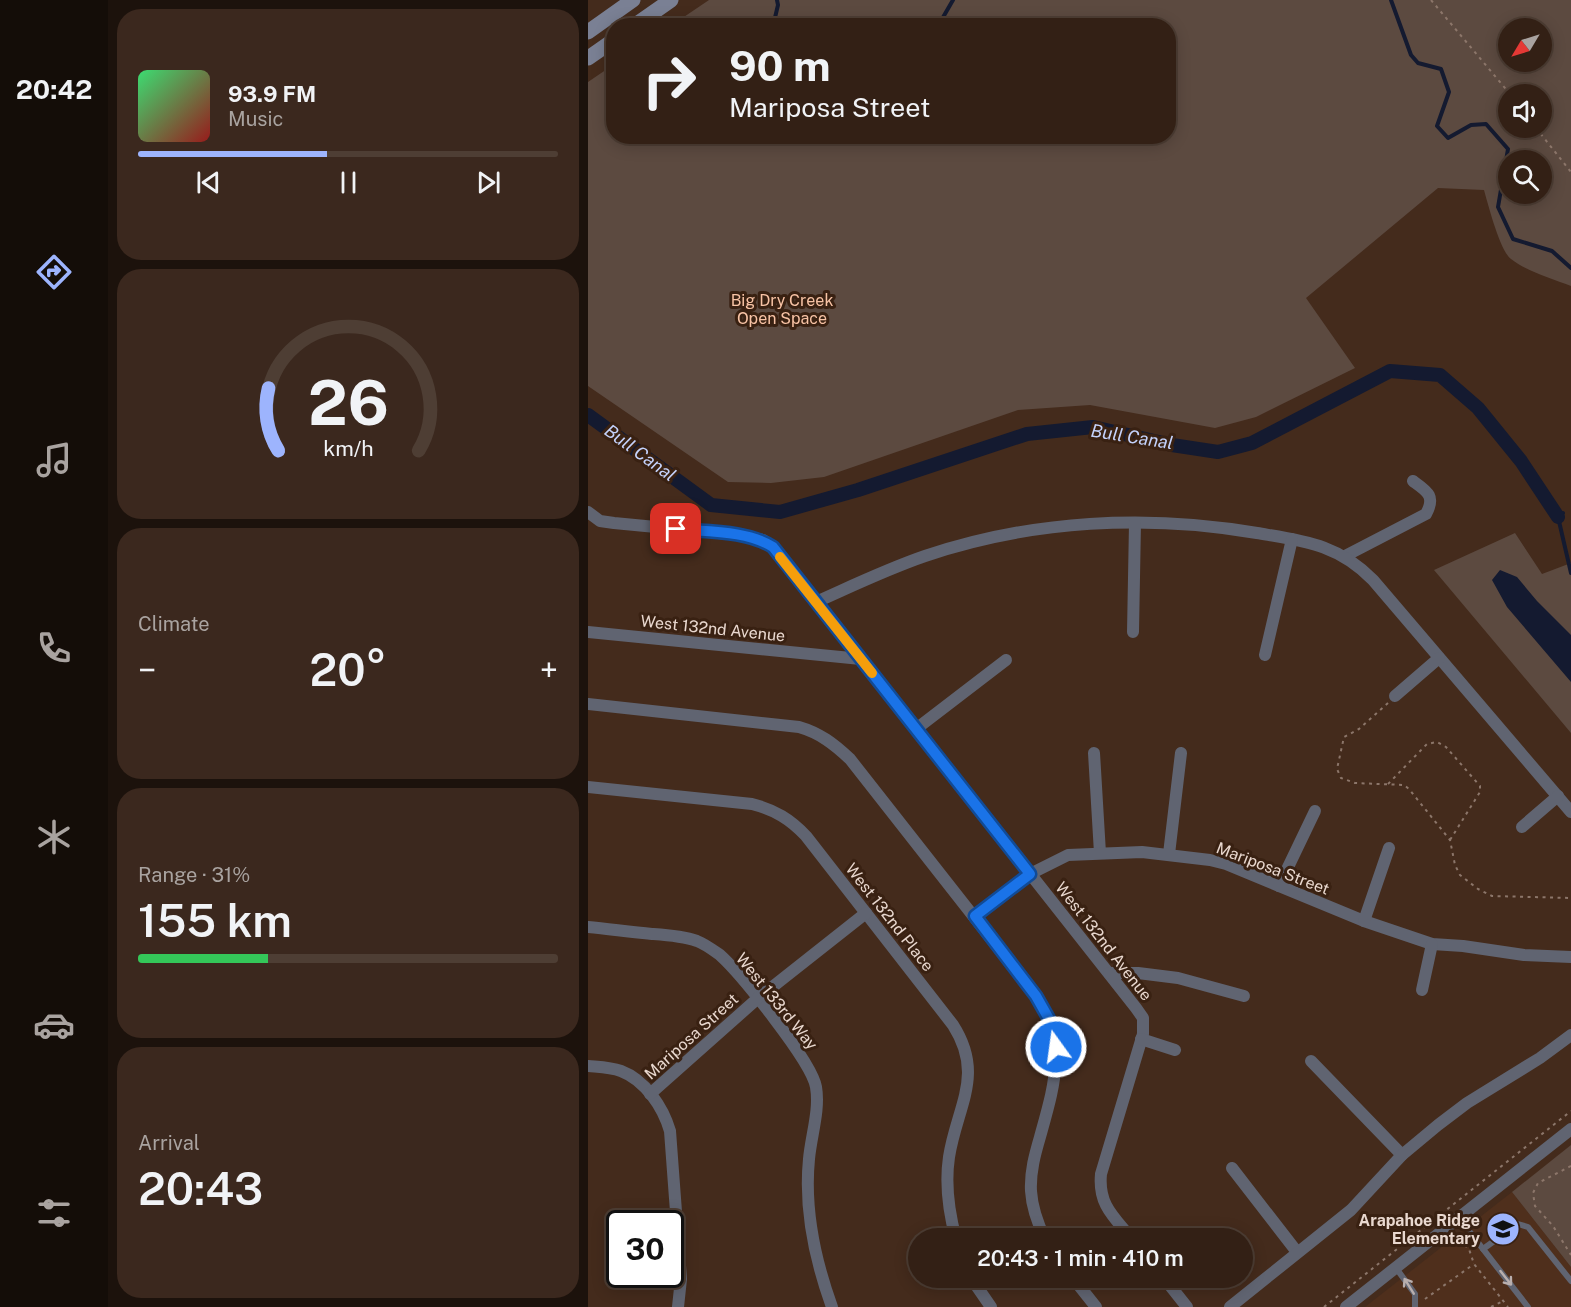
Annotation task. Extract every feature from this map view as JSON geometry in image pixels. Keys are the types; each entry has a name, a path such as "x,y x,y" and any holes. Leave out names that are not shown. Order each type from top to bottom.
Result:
{"main road":[{"path":"608,18 633,0"},
{"path":"645,18 671,0"},
{"path":"588,32 606,19"},
{"path":"588,58 606,46"}],"street":[{"path":"1345,556 1426,514 1431,506 1429,494 1413,481"},
{"path":"588,512 600,520 614,523 738,535 763,540 773,547 861,660"},
{"path":"816,602 924,556 1041,528 1078,523 1212,525 1292,539 1330,549 1345,556 1373,580 1571,812"},
{"path":"1132,632 1135,523"},
{"path":"1265,656 1292,539"},
{"name":"West 132nd Avenue","path":"588,632 861,660 1143,1018 1141,1039 1101,1174 1102,1199 1124,1228"},
{"path":"1395,696 1439,658"},
{"path":"916,729 1006,660"},
{"path":"588,704 799,727 818,734 850,759 975,916 1036,996 1049,1019 1057,1059 1056,1075 1034,1159 1031,1192 1035,1215 1040,1228"},
{"path":"1094,753 1100,853"},
{"path":"1169,854 1181,753"},
{"name":"West 132nd Place","path":"588,788 752,804 777,812 806,836 953,1025 964,1045 967,1056 968,1083 951,1146 948,1172 950,1209 954,1228"},
{"path":"1522,827 1557,796"},
{"path":"1279,886 1315,810"},
{"path":"1364,921 1389,848"},
{"name":"Mariposa Street","path":"975,916 1030,874 1068,855 1142,852 1169,854 1226,864 1364,921 1432,944 1524,955 1571,957"},
{"name":"Mariposa Street","path":"650,1094 757,999 866,913"},
{"name":"West 133rd Way","path":"588,927 675,936 699,941 720,956 802,1056 813,1074 817,1088 809,1161 808,1194 812,1235 832,1307"},
{"path":"1422,990 1432,944"},
{"path":"1108,973 1138,973 1178,978 1244,996"},
{"path":"1230,1307 1351,1209 1402,1155 1467,1103 1540,1058 1571,1035"},
{"path":"1141,1039 1175,1050"},
{"path":"1311,1061 1402,1155"},
{"path":"588,1066 620,1071 641,1084 664,1115 670,1131 681,1279 678,1307"},
{"path":"1346,1307 1571,1129"},
{"path":"1232,1168 1297,1252"},
{"path":"978,1288 991,1307"},
{"path":"1081,1288 1096,1307"},
{"path":"1172,1288 1187,1307"}],"lane":[{"path":"1458,1218 1528,1307"},
{"path":"1483,1249 1518,1224 1528,1227 1571,1281"},
{"path":"1396,1268 1415,1294 1416,1307"}],"path":[{"path":"1431,0 1502,84"},
{"path":"1544,138 1571,172"},
{"path":"1395,696 1359,729 1344,737 1338,769 1341,778 1355,783 1404,785 1409,789 1450,840 1455,865 1460,875 1478,889 1492,896 1571,898"},
{"path":"1388,784 1427,744 1437,742 1446,747 1480,786 1480,792 1450,840"},
{"path":"1324,1307 1571,1111"},
{"path":"1571,1166 1538,1183 1533,1192 1535,1206 1553,1226 1571,1255"},
{"path":"1459,1240 1469,1249 1474,1264 1508,1307"},
{"path":"1424,1299 1474,1264"},
{"path":"1491,1307 1503,1301"}],"shaded area":[{"name":"Arapahoe Ridge Elementary","path":"1512,1192 1571,1267 1571,1307 1365,1307"}],"green space":[{"name":"Big Dry Creek Open Space","path":"709,0 1571,0 1571,286 1532,271 1511,259 1499,237 1484,190 1438,188 1306,298 1355,368 1256,417 1215,428 1090,405 1018,410 824,477 771,483 728,482 588,386 588,82 606,70 606,144 1176,144 1176,18 682,18"},
{"path":"1515,533 1542,574 1571,563 1571,733 1434,570"},
{"path":"1571,1145 1571,1267 1512,1192"}],"water":[{"path":"1500,570 1517,577 1571,635 1571,682 1507,607 1492,580"}],"waterway":[{"path":"775,18 777,0"},
{"path":"943,18 953,0"},
{"path":"1391,0 1411,55 1418,63 1441,69 1449,92 1437,126 1448,138 1471,125 1486,124 1508,149 1498,207 1513,239 1552,251 1571,268"},
{"name":"Bull Canal","path":"588,415 711,505 780,512 858,490 1027,434 1093,427 1172,445 1218,452 1252,443 1390,371 1440,375 1478,408 1521,461 1558,517"},
{"path":"1563,513 1558,517 1571,573"}],"slow traffic":[{"path":"780,557 872,673"}],"place":[{"name":"Arapahoe Ridge Elementary","path":"1503,1229"}],"route":[{"path":"676,529 757,538 773,547 1030,874 975,916 1044,1008 1053,1030 1056,1047"}]}
